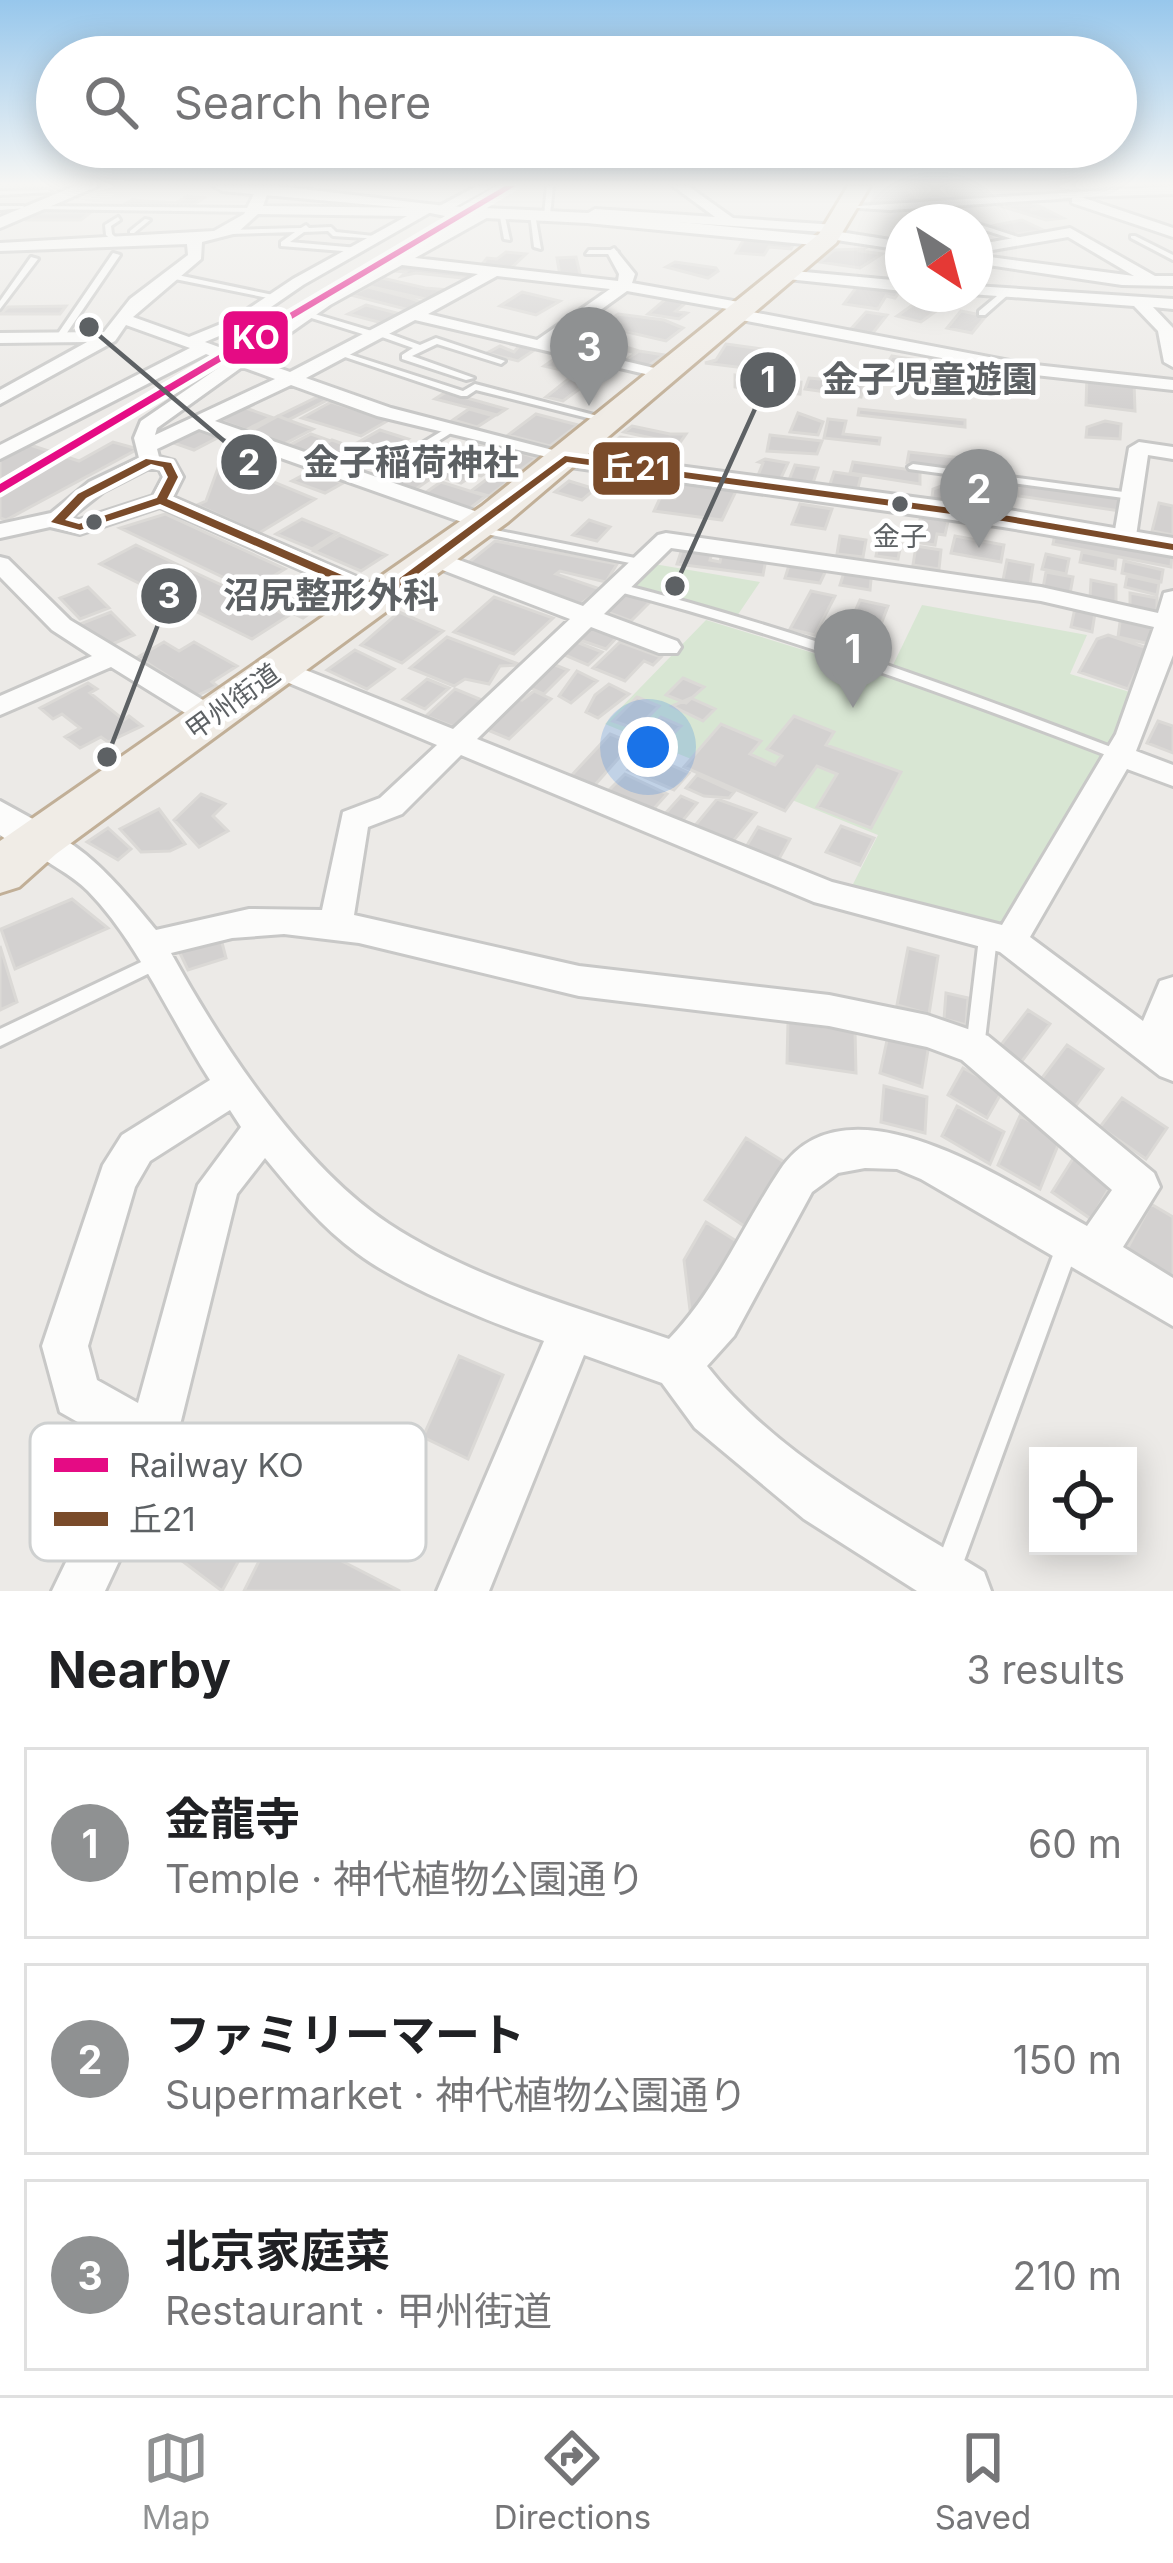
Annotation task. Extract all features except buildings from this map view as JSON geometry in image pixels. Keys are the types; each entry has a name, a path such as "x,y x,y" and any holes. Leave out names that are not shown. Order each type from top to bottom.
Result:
{"highway":[{"name":"甲州街道","path":"9,846 212,718 435,559 565,459 800,260"}],"street":[{"path":"177,260 185,265"},
{"path":"0,398 110,337 136,302 191,260"},
{"path":"0,454 239,322 337,260"},
{"path":"149,453 148,425 395,260"},
{"path":"397,260 624,286 1026,369 1173,385"},
{"path":"538,347 624,286 627,274 619,260"},
{"path":"1118,260 1154,281"},
{"path":"993,262 1122,280 1173,281"},
{"path":"0,531 55,518 196,421 342,353 495,271"},
{"path":"783,275 885,284"},
{"path":"1122,280 1166,330 1173,362"},
{"path":"993,292 1173,304"},
{"path":"413,315 665,376"},
{"path":"124,319 450,430 565,459 1125,536 1173,547"},
{"path":"0,338 110,337"},
{"path":"196,421 479,525"},
{"path":"1125,536 1139,448 1173,454"},
{"path":"149,453 167,465 172,477 161,500"},
{"path":"55,518 68,527 80,527 161,500 382,597"},
{"path":"336,923 354,820 392,806 640,562 666,540 677,538 1171,611 1163,679 999,939"},
{"path":"435,559 668,647"},
{"path":"0,564 61,626 212,718"},
{"path":"0,706 112,657"},
{"path":"279,669 826,892 999,939 1162,1056 1173,992"},
{"path":"1119,755 1173,776"},
{"path":"9,846 98,881 153,954 264,1128 316,1188 373,1239 497,1302 677,1365 712,1412 822,1501 955,1585"},
{"path":"153,954 222,925 277,920 336,923 580,981 811,1006 948,1037 975,1048 1139,1187 1082,1246"},
{"path":"127,1423 76,1395 65,1346 116,1179 136,1148 234,1086"},
{"path":"157,1423 219,1185 264,1128"},
{"path":"677,1365 718,1320 799,1178 829,1155 898,1150 935,1165 1082,1246 1173,1304"},
{"path":"463,1591 572,1329"},
{"path":"78,1591 93,1561"}],"lane":[{"path":"0,307 33,260"},
{"path":"59,338 109,260"},
{"path":"168,275 273,297"},
{"path":"982,313 1006,293"},
{"path":"308,314 420,348"},
{"path":"469,378 405,357 436,341 501,361"},
{"path":"342,353 464,394 475,387 611,421"},
{"path":"371,486 393,473 398,462 450,430"},
{"path":"913,467 1131,496"},
{"path":"479,525 640,562"},
{"path":"616,587 704,609 920,680 1119,755"},
{"path":"975,1048 999,939"},
{"path":"0,1038 153,954"},
{"path":"955,1585 1082,1246"}],"green space":[{"path":"654,564 760,582 737,616 629,584"},
{"path":"922,605 1087,635 1070,674 1143,696 1118,749 892,667"},
{"path":"706,620 930,689 1105,752 1008,932 850,890 878,835 605,724"}],"rail line":[{"name":"KO","path":"0,489 386,260"}],"transit line":[{"name":"丘21","path":"161,500 382,597 565,459 1003,518 1173,547"},
{"name":"丘21","path":"150,461 167,465 173,477 161,500 80,527 57,522 82,496 150,461"}],"place":[{"name":"金子稲荷神社","path":"89,327"},
{"name":"北京家庭菜","path":"589,406"},
{"name":"金子","path":"900,504"},
{"name":"ファミリーマート","path":"979,548"},
{"name":"金子児童遊園","path":"675,586"},
{"name":"金龍寺","path":"853,708"},
{"name":"沼尻整形外科","path":"107,757"}]}
